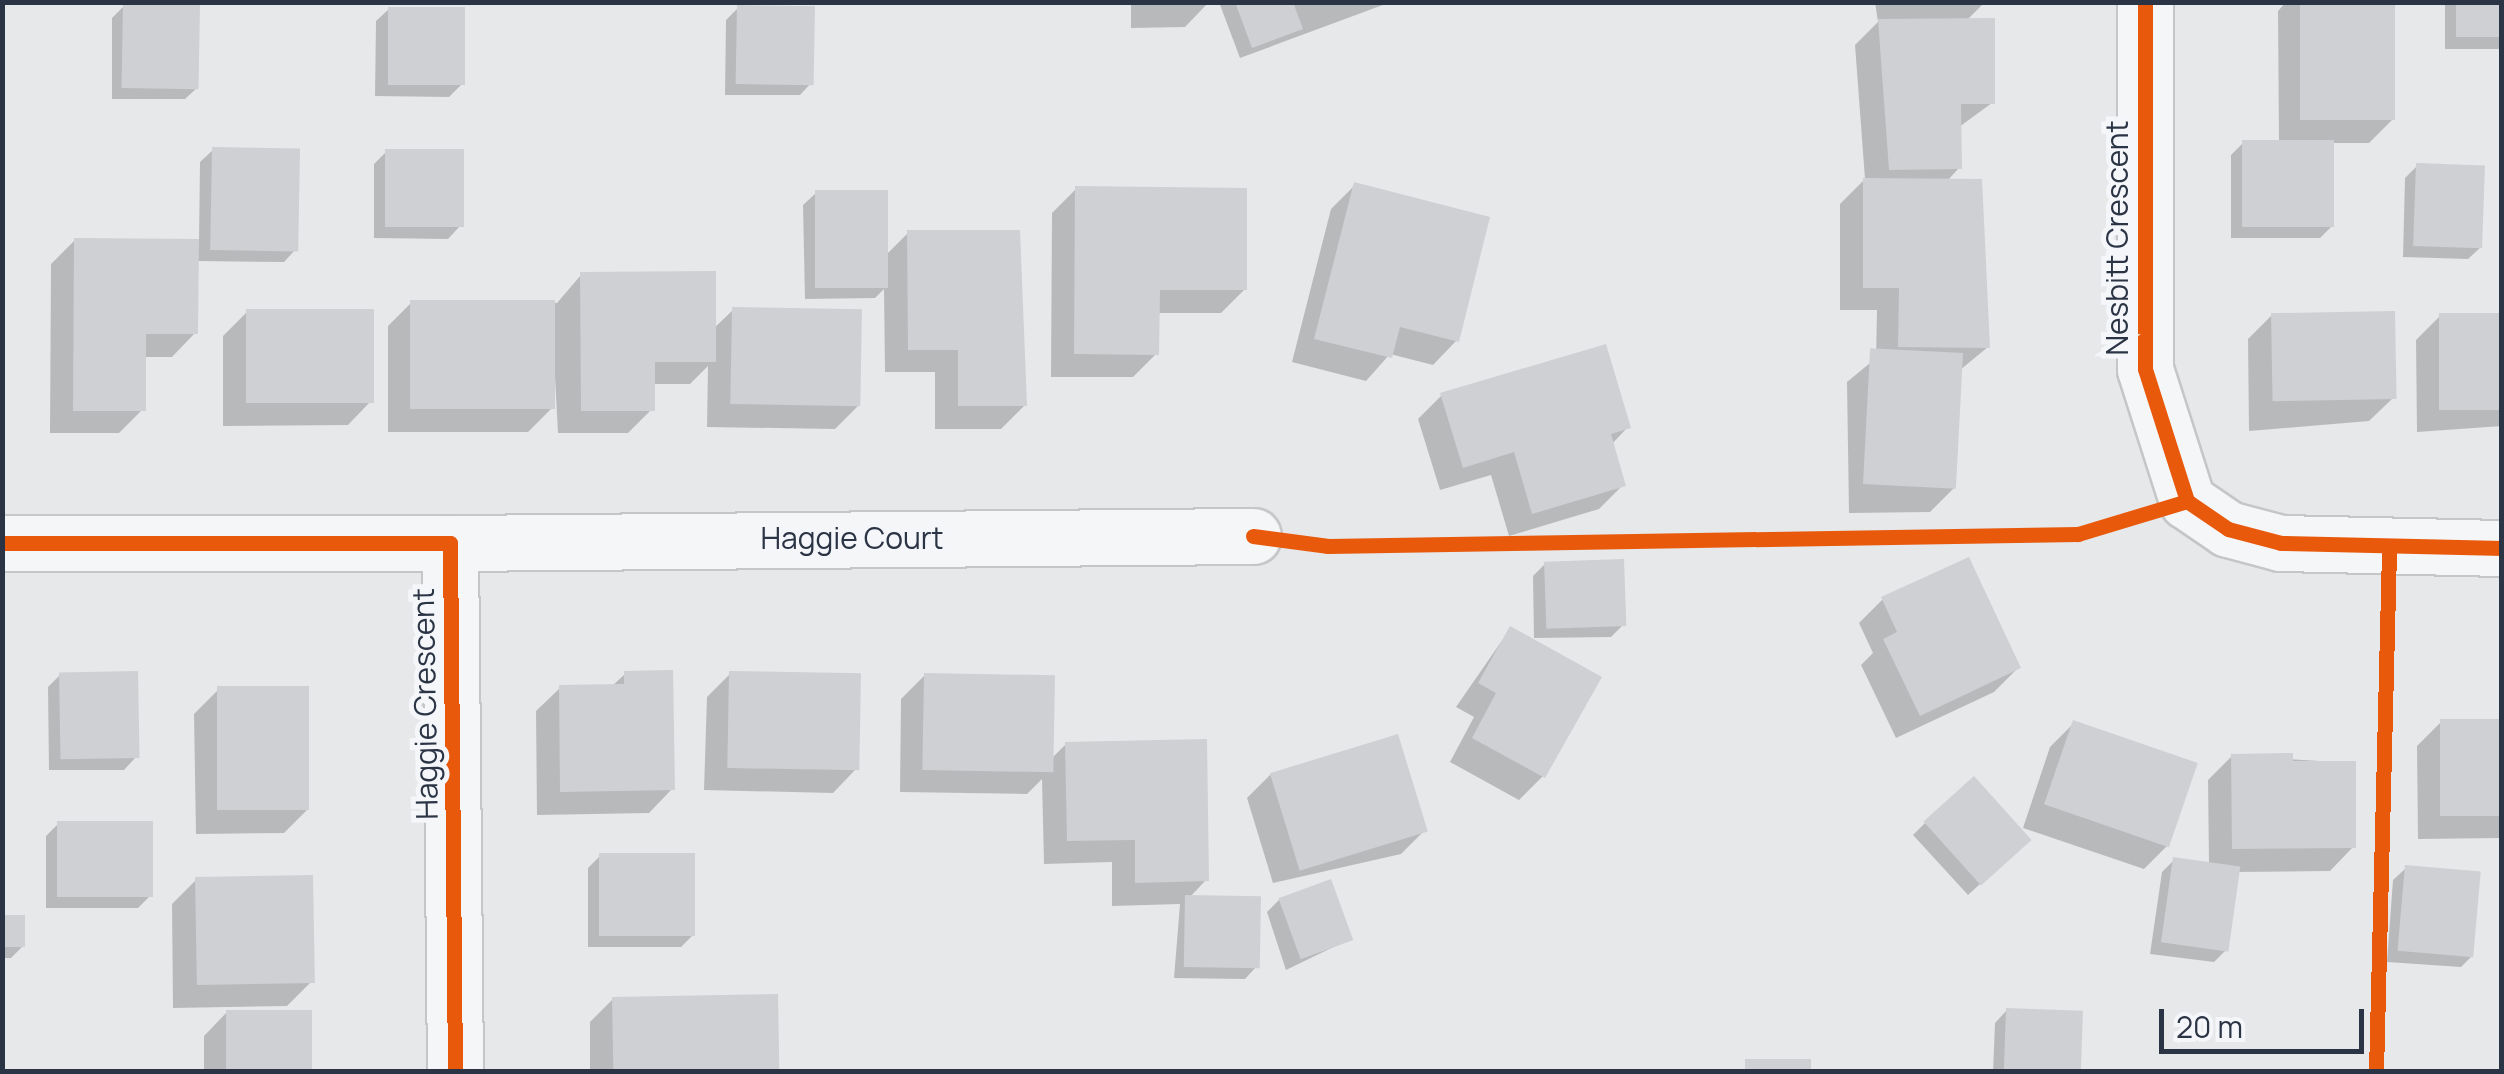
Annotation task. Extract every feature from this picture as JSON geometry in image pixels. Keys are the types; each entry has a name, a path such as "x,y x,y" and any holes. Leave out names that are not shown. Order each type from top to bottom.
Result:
{"street":[{"name":"Nesbitt Crescent","path":"2145,2 2145,369 2187,501 2228,528 2281,542 2502,548"},
{"name":"Haggie Court","path":"450,542 1253,536"},
{"path":"2,544 450,542"},
{"name":"Haggie Crescent","path":"450,542 455,1072"}],"building":[{"path":"1235,2 1293,2 1303,29 1252,48"},
{"path":"2300,2 2395,2 2395,120 2300,120"},
{"path":"2456,2 2502,2 2502,37 2456,37"},
{"path":"123,3 200,4 199,89 122,88"},
{"path":"737,5 815,6 814,85 736,84"},
{"path":"388,7 465,7 465,85 388,85"},
{"path":"1995,18 1995,104 1961,104 1962,169 1889,170 1878,19"},
{"path":"2242,140 2334,140 2334,227 2242,227"},
{"path":"212,147 300,149 298,252 210,250"},
{"path":"385,149 464,149 464,227 385,227"},
{"path":"2416,163 2485,165 2482,248 2413,246"},
{"path":"1863,178 1982,179 1990,348 1898,347 1899,288 1863,288"},
{"path":"1354,182 1490,217 1459,342 1400,327 1392,358 1314,339"},
{"path":"1075,186 1247,188 1247,290 1160,290 1159,355 1074,354"},
{"path":"815,190 888,190 888,288 815,288"},
{"path":"907,230 1020,230 1027,406 958,406 958,350 908,350"},
{"path":"74,238 199,239 198,334 146,334 146,411 73,411"},
{"path":"716,271 716,362 655,362 655,411 581,411 580,272"},
{"path":"410,300 555,300 555,409 410,409"},
{"path":"732,307 862,309 860,406 730,404"},
{"path":"246,309 374,309 374,403 246,403"},
{"path":"2395,311 2397,399 2273,401 2271,313"},
{"path":"2439,313 2502,313 2502,410 2439,410"},
{"path":"1606,344 1631,428 1611,434 1626,486 1532,514 1514,452 1463,468 1440,393"},
{"path":"1870,348 1963,353 1956,489 1863,484"},
{"path":"1969,557 2021,668 1920,716 1883,639 1897,632 1881,597"},
{"path":"1624,559 1626,626 1546,629 1544,562"},
{"path":"1510,626 1602,677 1545,778 1472,738 1496,693 1478,683"},
{"path":"673,670 675,790 560,792 559,685 624,684 624,671"},
{"path":"138,671 140,758 61,759 59,672"},
{"path":"729,671 861,673 859,770 727,768"},
{"path":"924,673 1055,675 1053,772 922,770"},
{"path":"217,686 309,686 309,810 217,810"},
{"path":"2440,719 2502,719 2502,816 2440,816"},
{"path":"2073,720 2198,763 2169,847 2044,804"},
{"path":"1398,734 1428,832 1300,871 1270,773"},
{"path":"1207,739 1209,881 1135,883 1135,840 1067,841 1065,742"},
{"path":"2293,753 2293,761 2356,761 2356,848 2232,849 2231,754"},
{"path":"1974,776 2032,840 1981,885 1923,822"},
{"path":"57,821 153,821 153,897 57,897"},
{"path":"599,853 695,853 695,936 599,936"},
{"path":"2173,857 2240,866 2228,952 2161,942"},
{"path":"2405,865 2481,872 2473,957 2398,951"},
{"path":"313,875 315,983 197,985 195,877"},
{"path":"1331,879 1353,940 1301,959 1278,898"},
{"path":"1185,895 1261,896 1260,968 1184,967"},
{"path":"2,915 25,915 25,947 2,947"},
{"path":"778,994 779,1072 613,1072 612,997"},
{"path":"2006,1008 2083,1011 2081,1072 2004,1072"},
{"path":"226,1010 312,1010 312,1072 226,1072"},
{"path":"1745,1059 1811,1059 1811,1072 1745,1072"}],"cycle path":[{"path":"2145,2 2145,369 2187,501 2228,529 2281,543 2502,548"},
{"path":"1253,536 1328,546 2078,534 2187,501"},
{"path":"2,543 450,543 455,1072"},
{"path":"2376,1072 2389,550"}]}
